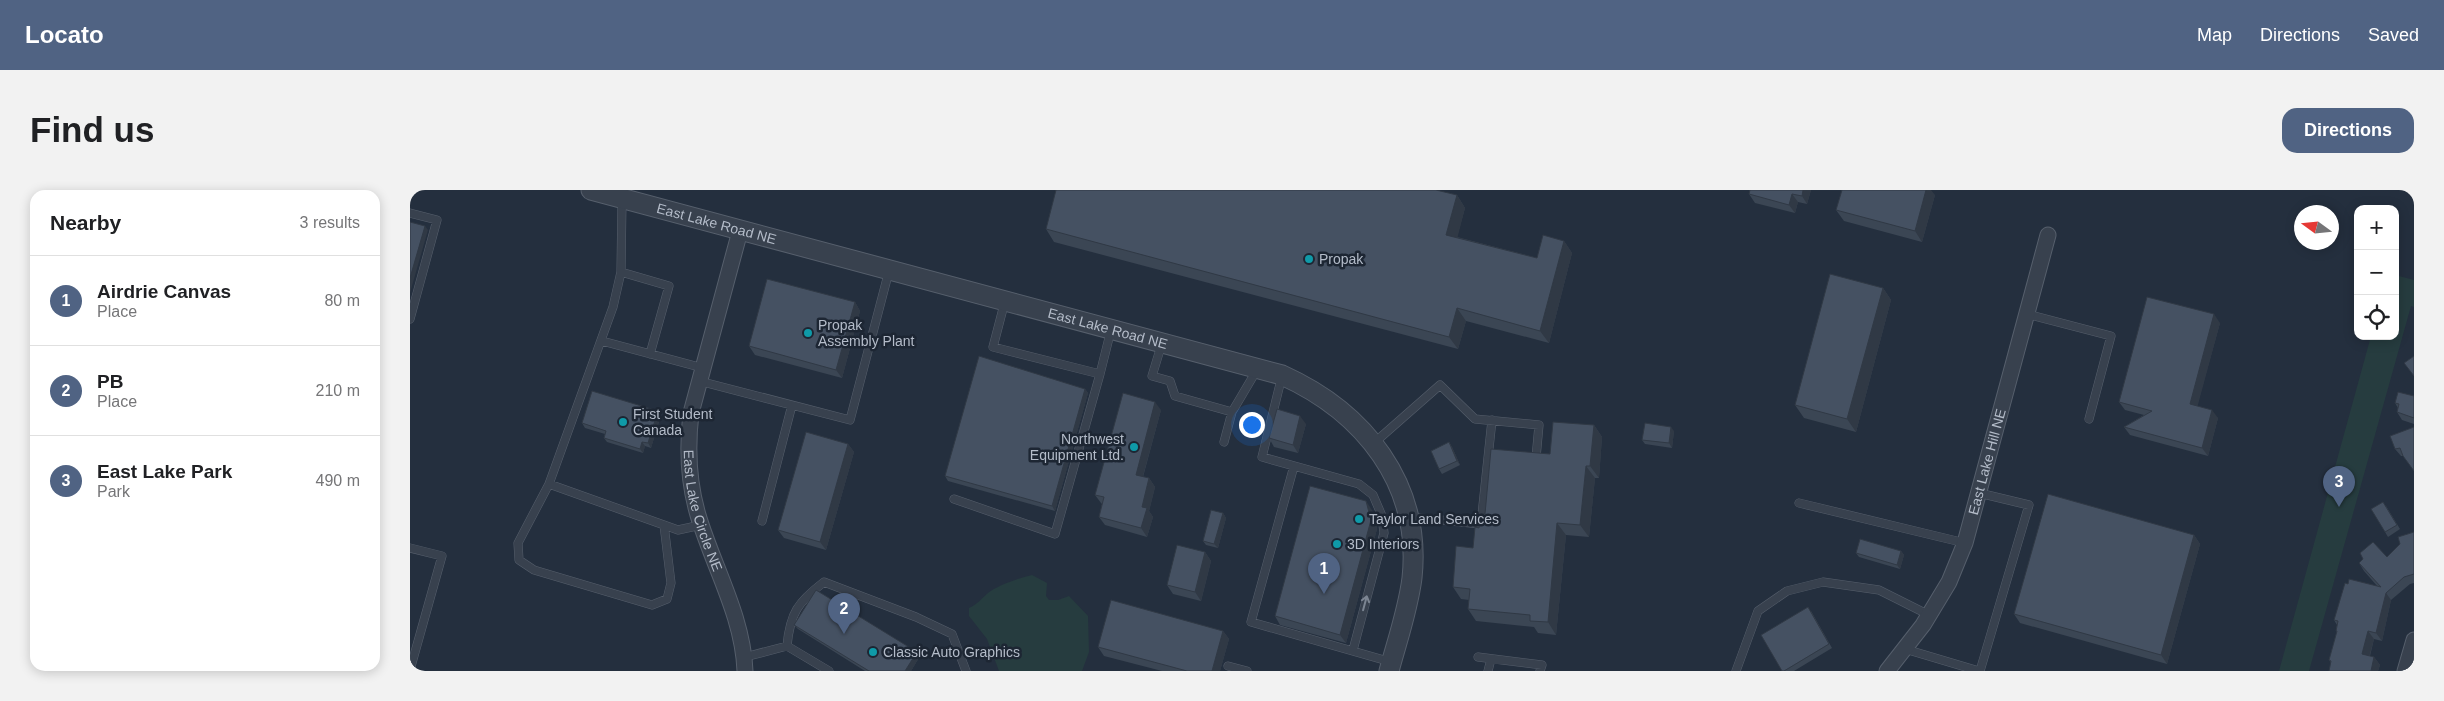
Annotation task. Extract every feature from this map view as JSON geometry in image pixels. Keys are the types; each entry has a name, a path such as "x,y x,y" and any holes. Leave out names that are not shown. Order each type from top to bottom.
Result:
{"street":[{"name":"East Lake Road NE","path":"591,190 1258,368 1282,375 1309,387 1328,399 1351,418 1374,443 1395,477 1408,517 1412,541 1412,578 1390,666"},
{"name":"East Lake Circle NE","path":"740,231 691,413 688,444 690,476 701,525 736,621 745,664"},
{"name":"East Lake Hill NE","path":"1887,671 1905,650 1929,614 1948,582 1965,543 2048,235"},
{"path":"2406,671 2414,640"}],"lane":[{"path":"622,198 621,272 602,341 549,484 518,543 519,560 534,570 652,605 666,599 671,583 664,525"},
{"path":"410,213 438,220 410,319"},
{"path":"602,341 650,354 701,374 792,405 850,420 889,270"},
{"path":"621,272 669,286 650,354"},
{"path":"1005,301 993,347 1100,374"},
{"path":"2027,314 2110,336 2089,419"},
{"path":"954,499 1055,534 1112,329"},
{"path":"1162,343 1152,376 1170,381 1175,396 1232,412"},
{"path":"1224,442 1232,412 1258,368"},
{"path":"1282,375 1262,458 1359,484 1373,495 1382,516 1384,533 1353,650"},
{"path":"1374,443 1440,385 1475,419 1539,425 1536,458"},
{"path":"762,521 792,405"},
{"path":"1408,517 1481,524 1492,420"},
{"path":"1294,466 1251,622 1353,650 1390,666"},
{"path":"549,484 678,530 701,525"},
{"path":"1905,650 1980,671 2029,505 1979,493"},
{"path":"1799,502 1965,543"},
{"path":"410,548 442,556 410,670"},
{"path":"787,646 789,625 803,598 824,582 916,617 952,634 966,671"},
{"path":"1736,671 1758,611 1787,591 1823,582 1879,590 1929,614"},
{"path":"745,664 787,646"},
{"path":"787,646 828,671"},
{"path":"1478,657 1542,665 1540,671"},
{"path":"1488,671 1491,659"},
{"path":"1228,666 1247,671"}],"green space":[{"path":"2399,276 2414,280 2414,307 2411,306 2309,671 2279,671 2370,340 2399,340"},
{"path":"1032,575 1047,583 1046,596 1049,600 1058,600 1069,596 1088,616 1089,652 1082,671 999,671 987,639 969,616 969,608 992,590 1009,582"}],"building":[{"name":"Propak","path":"1056,190 1436,190 1457,195 1446,235 1537,258 1543,235 1564,241 1540,331 1457,308 1449,337 1046,229"},
{"path":"1750,190 1803,190 1802,196 1792,194 1789,205 1749,194"},
{"path":"1842,190 1926,190 1915,231 1836,210"},
{"path":"410,222 425,226 410,278"},
{"path":"1830,274 1883,288 1847,419 1795,405"},
{"name":"Propak Assembly Plant","path":"767,279 855,302 836,370 749,346"},
{"path":"2147,297 2214,314 2190,404 2212,410 2202,448 2124,427 2152,411 2119,402"},
{"path":"979,356 1085,389 1052,506 945,476"},
{"path":"2414,356 2414,376 2404,363"},
{"name":"First Student Canada","path":"592,391 658,411 648,443 642,442 640,449 604,438 606,431 582,423"},
{"path":"2398,392 2414,396 2414,418 2397,412 2399,404 2395,403"},
{"name":"Northwest Equipment Ltd.","path":"1123,393 1155,402 1136,475 1149,478 1142,507 1147,508 1141,528 1099,517 1104,497 1095,495"},
{"path":"1277,409 1300,416 1293,445 1269,438"},
{"path":"1553,422 1594,425 1590,466 1586,466 1580,525 1557,523 1548,622 1530,621 1530,615 1468,609 1470,589 1453,587 1456,546 1473,548 1475,527 1479,528 1481,514 1485,514 1491,449 1550,454"},
{"path":"1645,423 1671,427 1669,443 1642,440"},
{"path":"2414,427 2414,471 2403,456 2400,448 2395,449 2390,436"},
{"path":"806,432 848,444 820,542 778,530"},
{"path":"1449,442 1457,461 1439,469 1431,451"},
{"path":"1310,486 1366,501 1371,520 1340,635 1275,616"},
{"path":"2048,494 2194,535 2161,655 2014,614"},
{"path":"2383,502 2397,525 2385,532 2371,509"},
{"path":"1211,510 1223,513 1214,544 1203,541"},
{"path":"2414,532 2414,574 2404,577 2386,593 2376,633 2368,631 2362,654 2374,657 2371,671 2329,671 2331,661 2329,660 2338,621 2334,620 2345,583 2348,584 2349,579 2381,587 2359,563 2363,559 2360,553 2373,542 2387,557 2400,544 2398,537"},
{"path":"1860,539 1901,551 1897,565 1856,553"},
{"path":"1177,545 1205,552 1195,592 1167,585"},
{"path":"816,590 917,652 905,671 869,671 794,625"},
{"path":"1111,600 1223,631 1212,671 1187,671 1098,647"},
{"path":"1808,607 1829,644 1782,671 1761,635"}],"place":[{"name":"Propak","path":"1309,259"},
{"name":"Propak Assembly Plant","path":"808,333"},
{"name":"First Student Canada","path":"623,422"},
{"name":"Northwest Equipment Ltd.","path":"1134,447"},
{"name":"East Lake Park","path":"2339,507"},
{"name":"Taylor Land Services","path":"1359,519"},
{"name":"3D Interiors","path":"1337,544"},
{"name":"Airdrie Canvas","path":"1324,594"},
{"name":"PB","path":"844,634"},
{"name":"Classic Auto Graphics","path":"873,652"}]}
